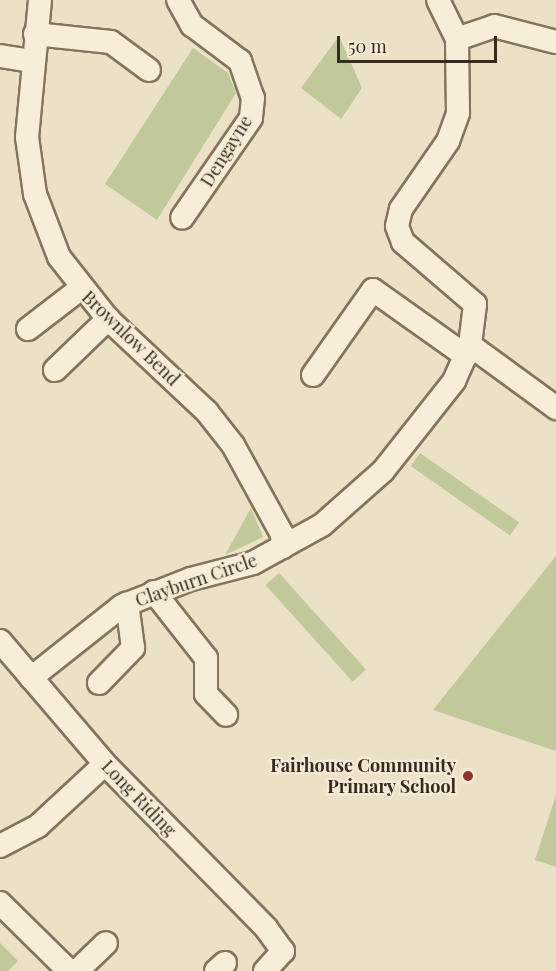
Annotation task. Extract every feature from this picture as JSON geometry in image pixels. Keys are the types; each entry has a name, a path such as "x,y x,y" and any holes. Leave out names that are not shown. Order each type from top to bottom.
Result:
{"street":[{"name":"Brownlow Bend","path":"40,0 31,61 27,137 35,194 59,256 80,289 108,319 207,412 233,445 282,534 283,547"},
{"name":"Dengayne","path":"178,0 192,25 240,61 253,98 251,118 182,218"},
{"name":"Clayburn Circle","path":"31,678 128,603 154,592 252,563 283,547 357,499 454,381 468,350 476,315 470,295 403,242 397,226 401,209 455,127 457,39 438,0"},
{"path":"457,39 494,26 556,42"},
{"path":"35,33 111,42 149,70"},
{"path":"0,56 31,61"},
{"path":"28,330 80,289"},
{"path":"313,375 373,290 556,408"},
{"path":"55,370 108,319"},
{"path":"154,592 206,657 206,694 226,715"},
{"path":"99,683 133,648 128,603"},
{"name":"Long Riding","path":"0,641 105,764 283,951 265,971"},
{"path":"0,846 38,826 105,764"},
{"path":"0,903 69,971"},
{"path":"76,971 105,943"}],"green space":[{"path":"339,36 362,88 341,119 301,88"},
{"path":"193,48 228,73 236,93 157,220 105,184"},
{"path":"420,453 519,522 510,536 411,466"},
{"path":"251,508 263,537 225,555"},
{"path":"556,556 556,751 433,710"},
{"path":"279,573 366,670 353,682 266,585"},
{"path":"556,795 556,867 535,860"},
{"path":"0,943 18,961 8,971 0,971"}],"place":[{"name":"Fairhouse Community Primary School","path":"468,776"}]}
